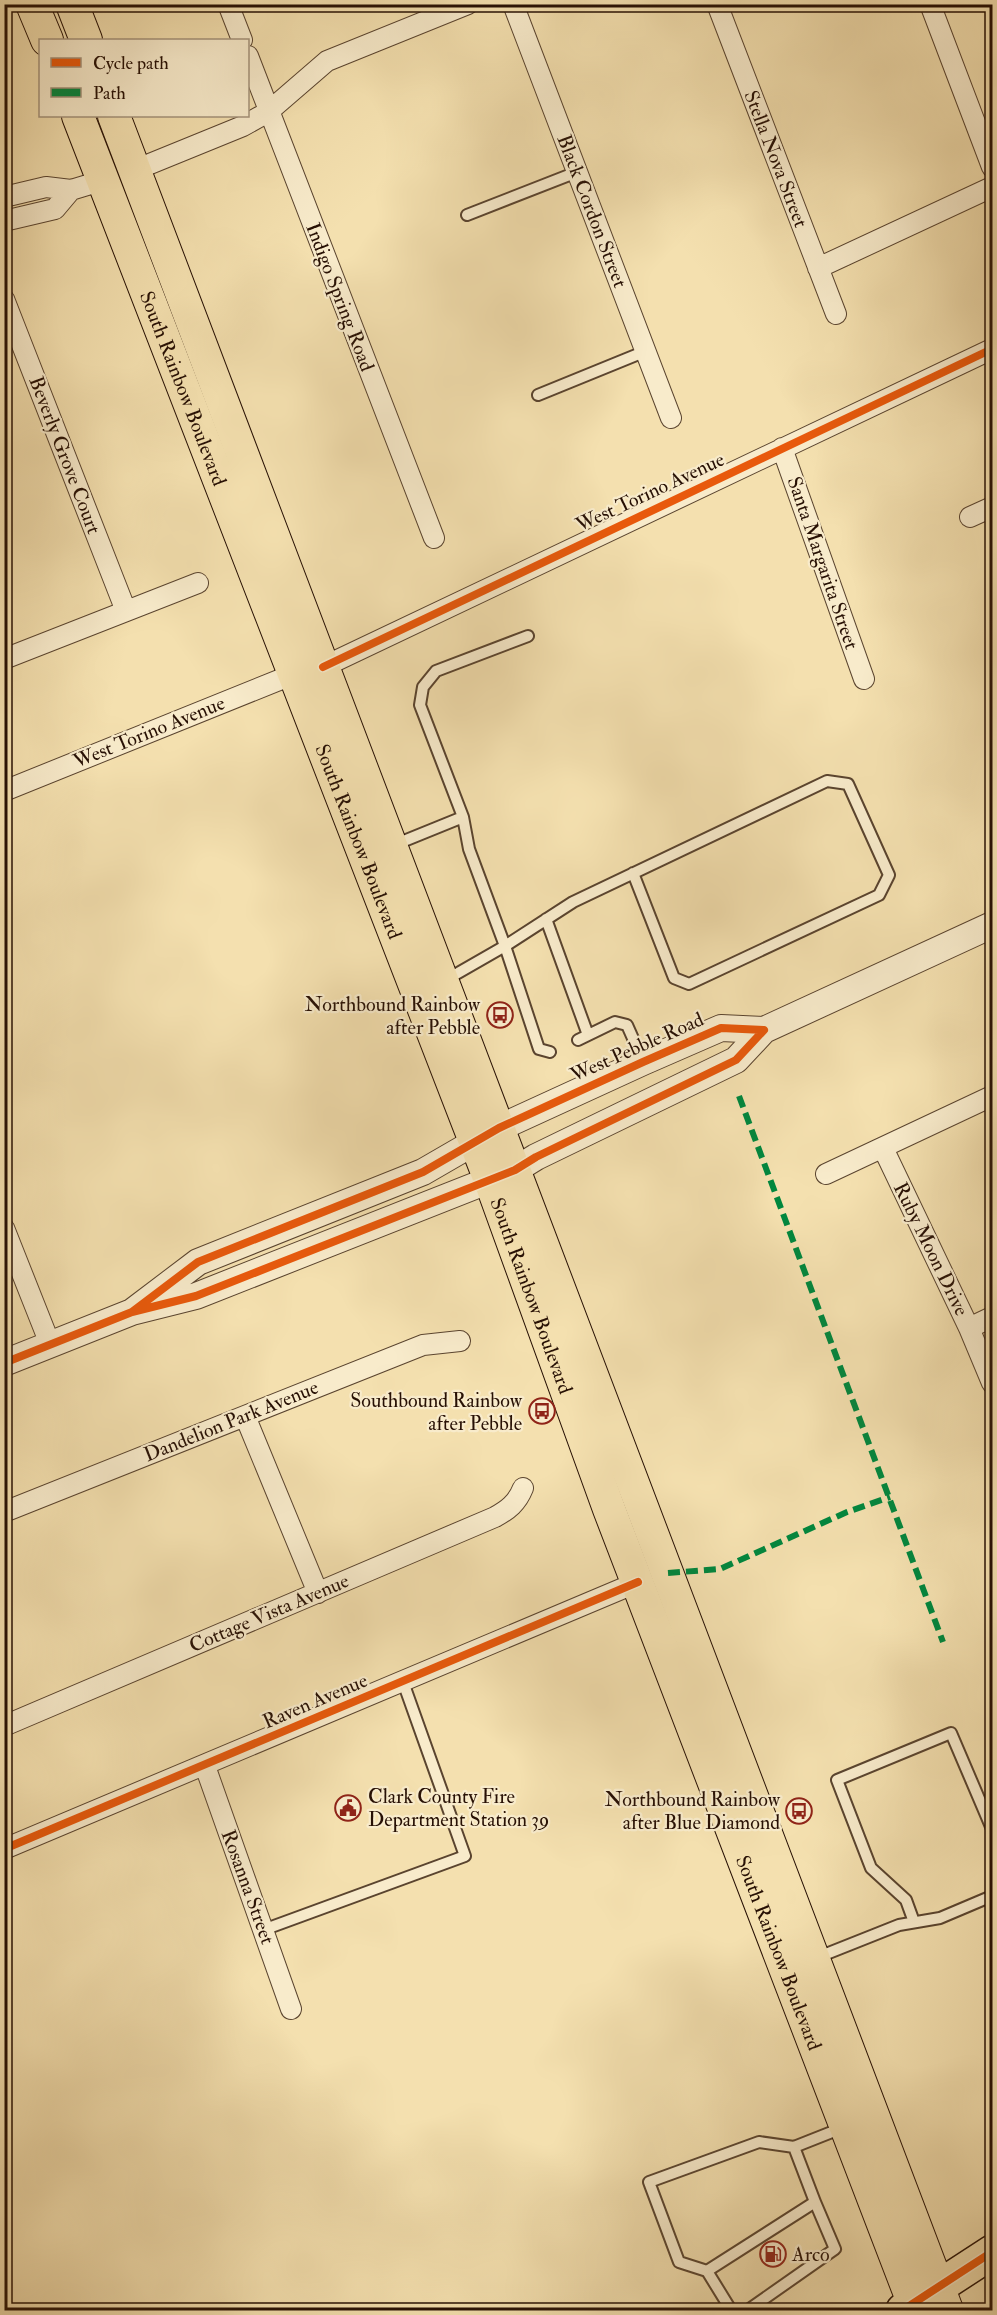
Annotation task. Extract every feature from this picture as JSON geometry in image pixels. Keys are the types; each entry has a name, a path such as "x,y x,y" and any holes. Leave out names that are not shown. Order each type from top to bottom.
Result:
{"highway":[{"path":"924,2304 993,2252"}],"main road":[{"path":"32,4 47,39"},
{"path":"72,4 86,39"},
{"name":"South Rainbow Boulevard","path":"78,117 256,573 278,591 300,640 309,671 388,837 442,982 487,1136"},
{"path":"97,117 115,157 135,170"},
{"name":"South Rainbow Boulevard","path":"114,117 190,316 309,671 502,1175 668,1573 813,1959 924,2304"},
{"path":"104,180 127,196 156,269 190,316"},
{"name":"South Rainbow Boulevard","path":"502,1175 609,1509 847,2126 924,2304"},
{"path":"609,1509 632,1519 653,1568 668,1573"},
{"path":"638,1582 645,1581 656,1591 676,1639 694,1646"}],"street":[{"path":"228,4 242,39"},
{"path":"135,170 243,126 268,112 327,61 468,4"},
{"name":"Black Cordon Street","path":"513,4 671,418"},
{"path":"930,4 993,166"},
{"name":"Stella Nova Street","path":"721,6 836,314"},
{"name":"Indigo Spring Road","path":"249,59 434,538"},
{"path":"4,197 46,187 70,190 104,180"},
{"path":"818,268 993,187"},
{"path":"4,221 55,209 70,190"},
{"name":"Beverly Grove Court","path":"4,300 126,611"},
{"name":"West Torino Avenue","path":"4,790 309,671 993,349"},
{"name":"Santa Margarita Street","path":"782,448 864,679"},
{"path":"970,517 993,507"},
{"path":"4,659 198,583"},
{"name":"West Pebble Road","path":"4,1363 132,1312 196,1296 502,1175 736,1060 764,1030 993,926"},
{"name":"West Pebble Road","path":"132,1312 198,1262 423,1172 487,1136 643,1062 721,1028 764,1030"},
{"path":"826,1174 993,1096"},
{"name":"Ruby Moon Drive","path":"883,1148 993,1383"},
{"path":"4,1228 50,1344"},
{"path":"969,1328 993,1317"},
{"name":"Dandelion Park Avenue","path":"4,1512 423,1345 460,1341"},
{"path":"245,1416 318,1593"},
{"name":"Cottage Vista Avenue","path":"4,1725 495,1517 509,1509 523,1488"},
{"name":"Raven Avenue","path":"4,1849 638,1582"},
{"name":"Rosanna Street","path":"205,1766 291,2009"}],"lane":[{"path":"467,215 577,172"},
{"path":"538,395 646,351"},
{"path":"528,636 436,671 423,687 420,705 463,817 469,849 534,1021 539,1049 550,1052"},
{"path":"442,982 505,946 573,902 633,873 827,781 848,784 888,875 879,895 689,984 674,978 633,873"},
{"path":"388,837 463,817"},
{"path":"546,919 562,980 583,1037 615,1022 627,1025 643,1062"},
{"path":"263,1929 465,1856 403,1682"},
{"path":"914,1922 906,1900 871,1868 837,1780 951,1734 993,1829"},
{"path":"813,1959 899,1925 940,1918 993,1896"},
{"path":"731,2310 707,2271 680,2262 649,2182 759,2142 794,2147 847,2126"},
{"path":"748,2310 835,2249 794,2147"},
{"path":"707,2271 815,2202"}],"marked path":[{"path":"739,1096 943,1642"},
{"path":"668,1573 720,1569 847,1512 890,1497"}],"cycle path":[{"path":"323,667 992,349"},
{"path":"4,1363 132,1312 196,1296 515,1170 536,1157 736,1060 764,1030 721,1028 643,1062 499,1128 423,1172 198,1262 132,1312"},
{"path":"4,1849 638,1582"},
{"path":"903,2310 992,2252"}],"place":[{"name":"Northbound Rainbow after Pebble","path":"500,1015"},
{"name":"Southbound Rainbow after Pebble","path":"542,1411"},
{"name":"Clark County Fire Department Station 39","path":"348,1808"},
{"name":"Northbound Rainbow after Blue Diamond","path":"799,1811"},
{"name":"Arco","path":"773,2254"}]}
